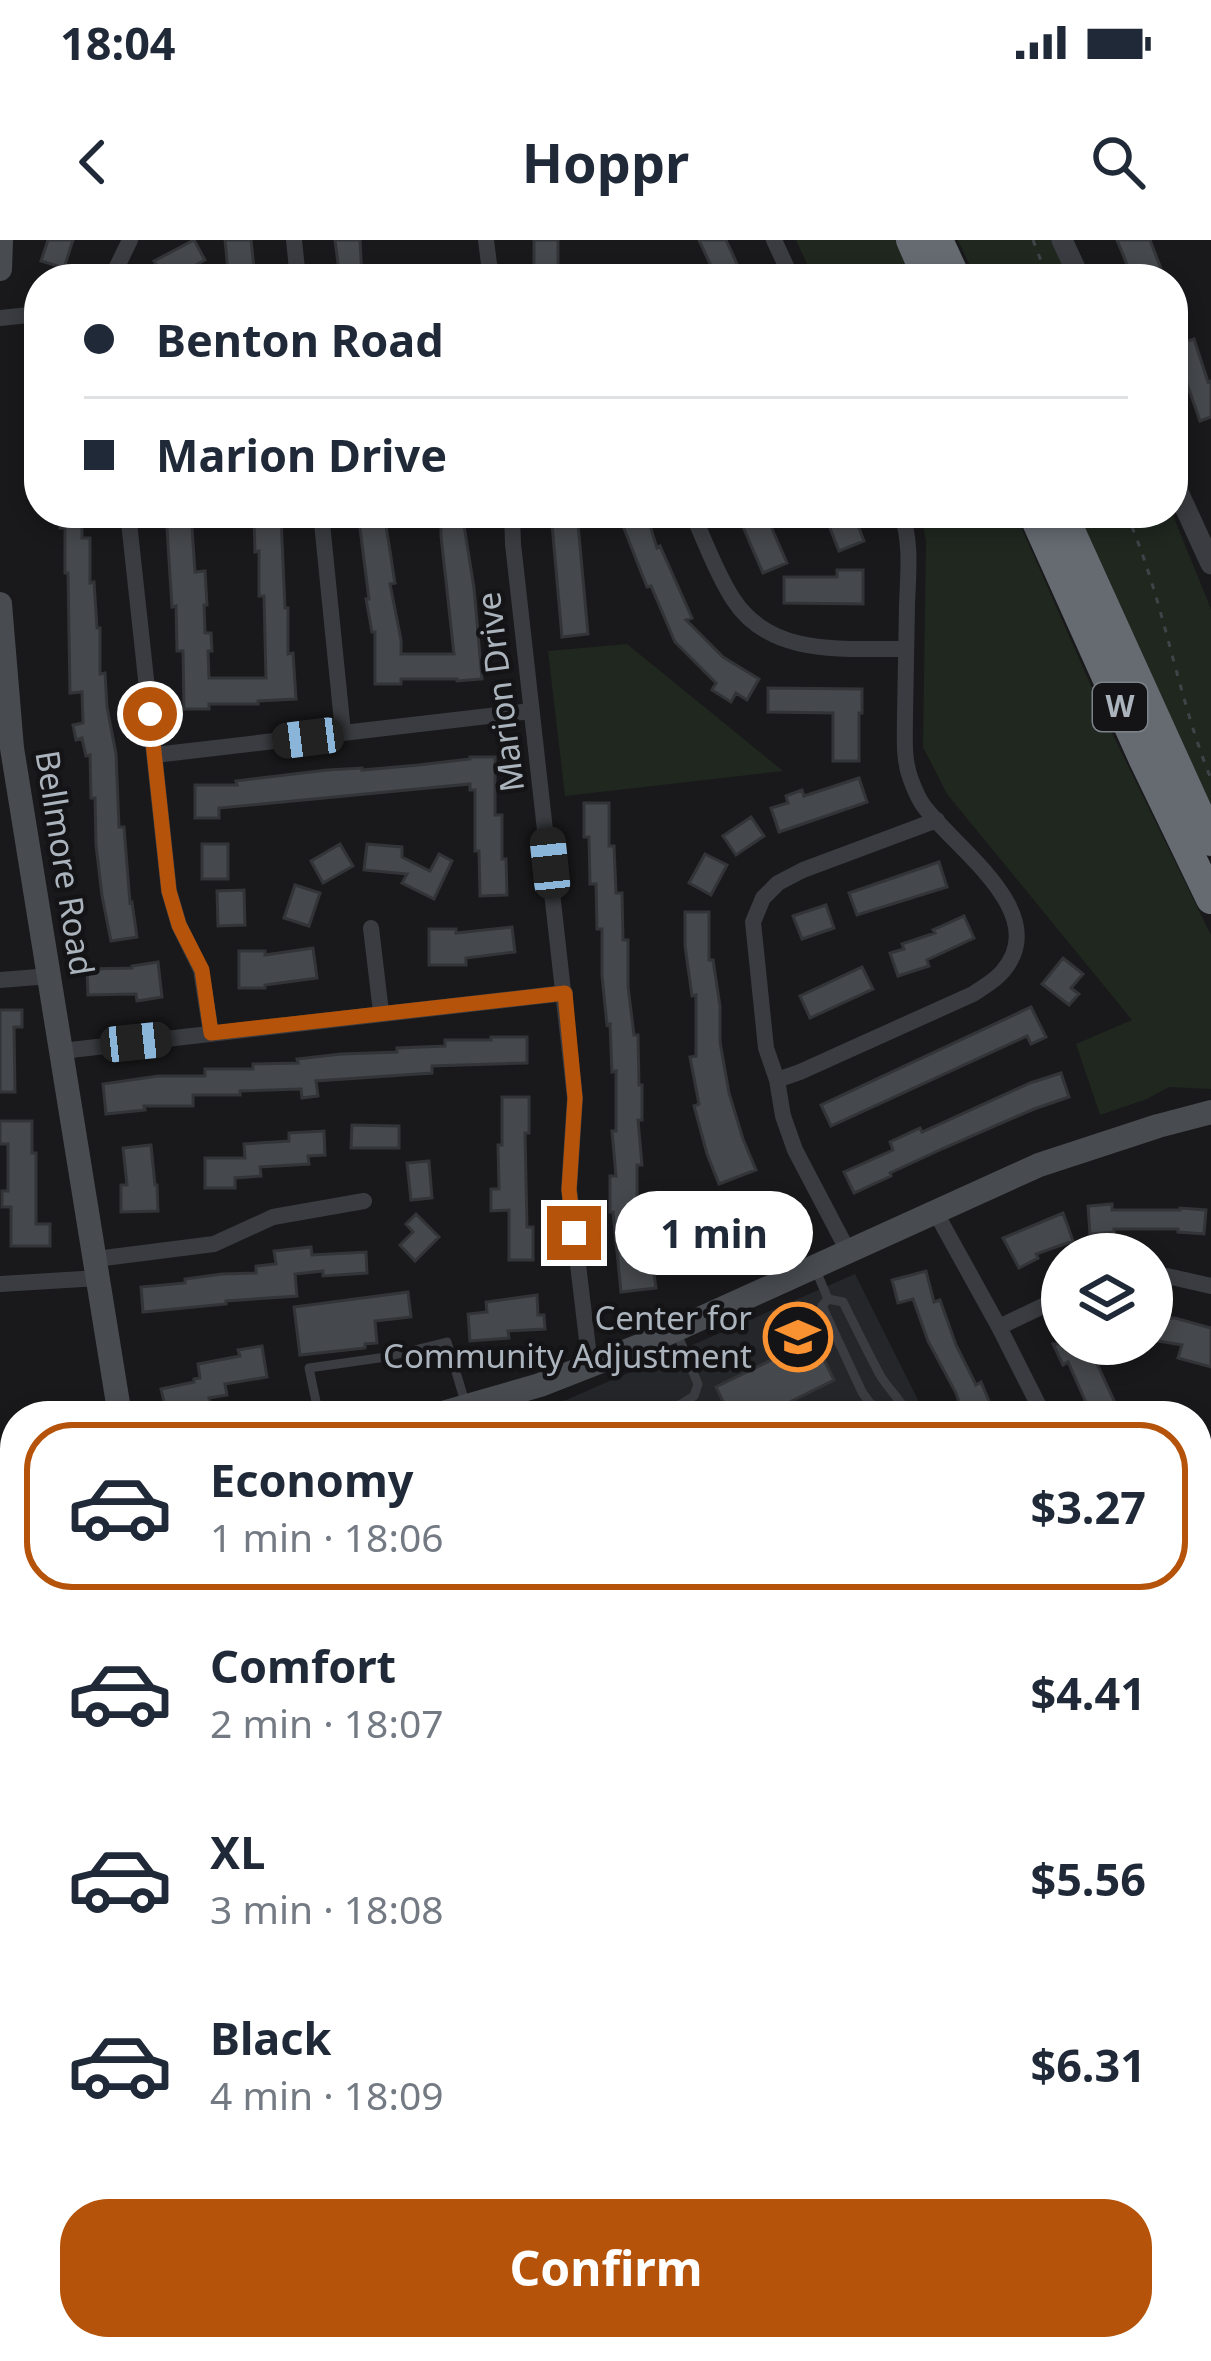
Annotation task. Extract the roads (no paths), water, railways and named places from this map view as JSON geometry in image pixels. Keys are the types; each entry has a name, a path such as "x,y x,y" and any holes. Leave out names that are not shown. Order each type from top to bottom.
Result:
{"highway":[{"name":"W","path":"1040,528 1211,899"},
{"name":"W","path":"1069,528 1211,841"}],"main road":[{"path":"0,269 1,240"},
{"name":"Bellmore Road","path":"0,604 4,714 118,1401"},
{"path":"487,1401 675,1330 1040,1165 1211,1112"}],"street":[{"path":"1188,514 1211,564"},
{"path":"130,528 169,891 179,925 202,970 211,1033"},
{"path":"323,528 343,732"},
{"name":"Marion Drive","path":"513,528 575,1098 569,1190 590,1365"},
{"path":"699,528 733,599 751,620 778,638 809,647 906,649"},
{"path":"777,1080 973,994 999,976 1011,961 1018,940 1014,916 1003,896 922,804 905,762 908,547 904,528"},
{"path":"155,755 531,711"},
{"path":"849,1252 782,1116 766,1048 753,937 756,909 778,883 803,870 937,820"},
{"path":"371,928 381,1012"},
{"path":"0,980 50,976"},
{"path":"62,1051 565,993"},
{"path":"0,1284 214,1244 273,1217 364,1202"},
{"path":"936,1213 1036,1401"},
{"path":"1173,1277 1211,1286"},
{"path":"999,1327 1041,1307"}],"lane":[{"path":"815,1268 829,1298 843,1302 888,1388 902,1401"},
{"path":"829,1298 822,1306 869,1401"},
{"path":"675,1330 698,1384 694,1396 686,1401"},
{"path":"316,1401 309,1368 447,1342 464,1401"},
{"path":"518,1392 522,1401"}],"place":[{"name":"Center for Community Adjustment","path":"798,1337"}]}
